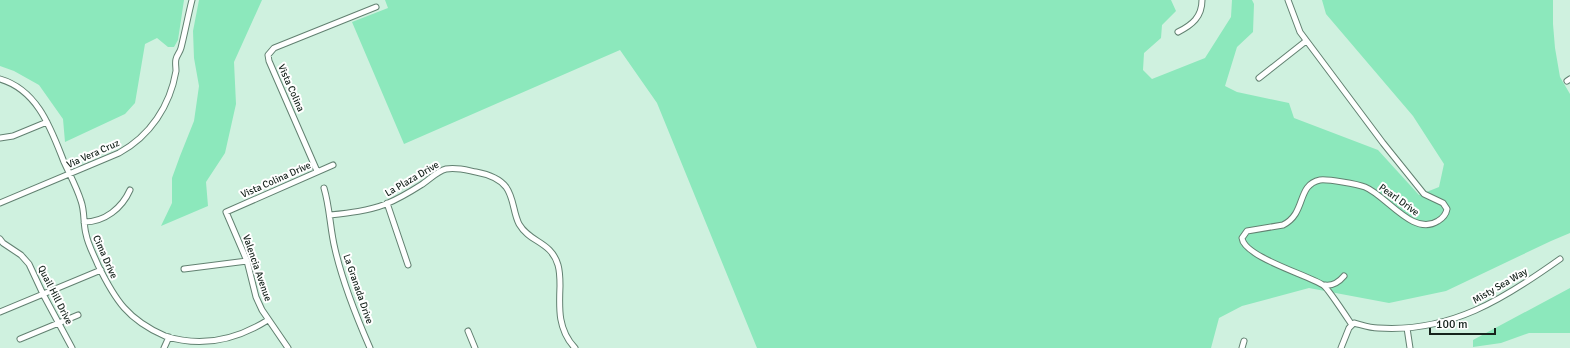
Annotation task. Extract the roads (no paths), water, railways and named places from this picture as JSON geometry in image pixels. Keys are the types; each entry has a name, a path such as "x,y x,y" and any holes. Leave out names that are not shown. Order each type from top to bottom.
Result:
{"street":[{"name":"Via Vera Cruz","path":"0,203 70,174 131,146 146,133 159,116 168,99 176,70 176,59 181,50 192,0"},
{"path":"1178,32 1196,20 1201,11 1202,0"},
{"name":"Pearl Drive","path":"1288,0 1300,32 1382,143 1424,194 1443,203 1447,209 1445,215 1439,221 1422,225 1411,220 1366,187 1321,180 1307,187 1301,198 1296,214 1288,222 1283,225 1250,230 1242,238 1244,245 1264,259 1325,285"},
{"name":"Vista Colina","path":"318,171 269,61 268,55 274,48 376,7"},
{"path":"1259,78 1306,41"},
{"name":"Cima Drive","path":"0,79 24,91 35,102 47,122 82,202 88,241 110,290 128,313 156,332 190,342 224,341 236,337 268,320"},
{"path":"0,138 13,136 47,122"},
{"name":"Vista Colina Drive","path":"226,212 333,165"},
{"name":"La Plaza Drive","path":"330,215 363,211 387,203 402,197 438,172 445,169 456,168 486,174 499,180 510,194 519,224 530,235 547,247 556,259 560,274 559,311 561,326 575,348"},
{"name":"La Granada Drive","path":"324,188 330,215 334,248 346,289 370,348"},
{"path":"84,222 104,218 116,210 123,204 130,190"},
{"path":"387,203 408,265"},
{"name":"Valencia Avenue","path":"226,212 247,262 256,297 268,320 288,348"},
{"name":"Quail Hill Drive","path":"0,239 30,264 43,294 72,348"},
{"name":"Misty Sea Way","path":"1352,325 1354,324 1377,328 1407,328 1431,326 1457,319 1479,309 1540,273 1560,259"},
{"path":"184,269 247,262"},
{"path":"0,312 101,270"},
{"path":"1325,285 1329,286 1337,283 1344,276"},
{"path":"1325,285 1352,325 1349,328 1341,348"},
{"path":"20,339 78,315"},
{"path":"1407,328 1410,348"},
{"path":"468,331 475,348"},
{"path":"164,348 169,337"},
{"path":"1242,348 1244,341"}]}
